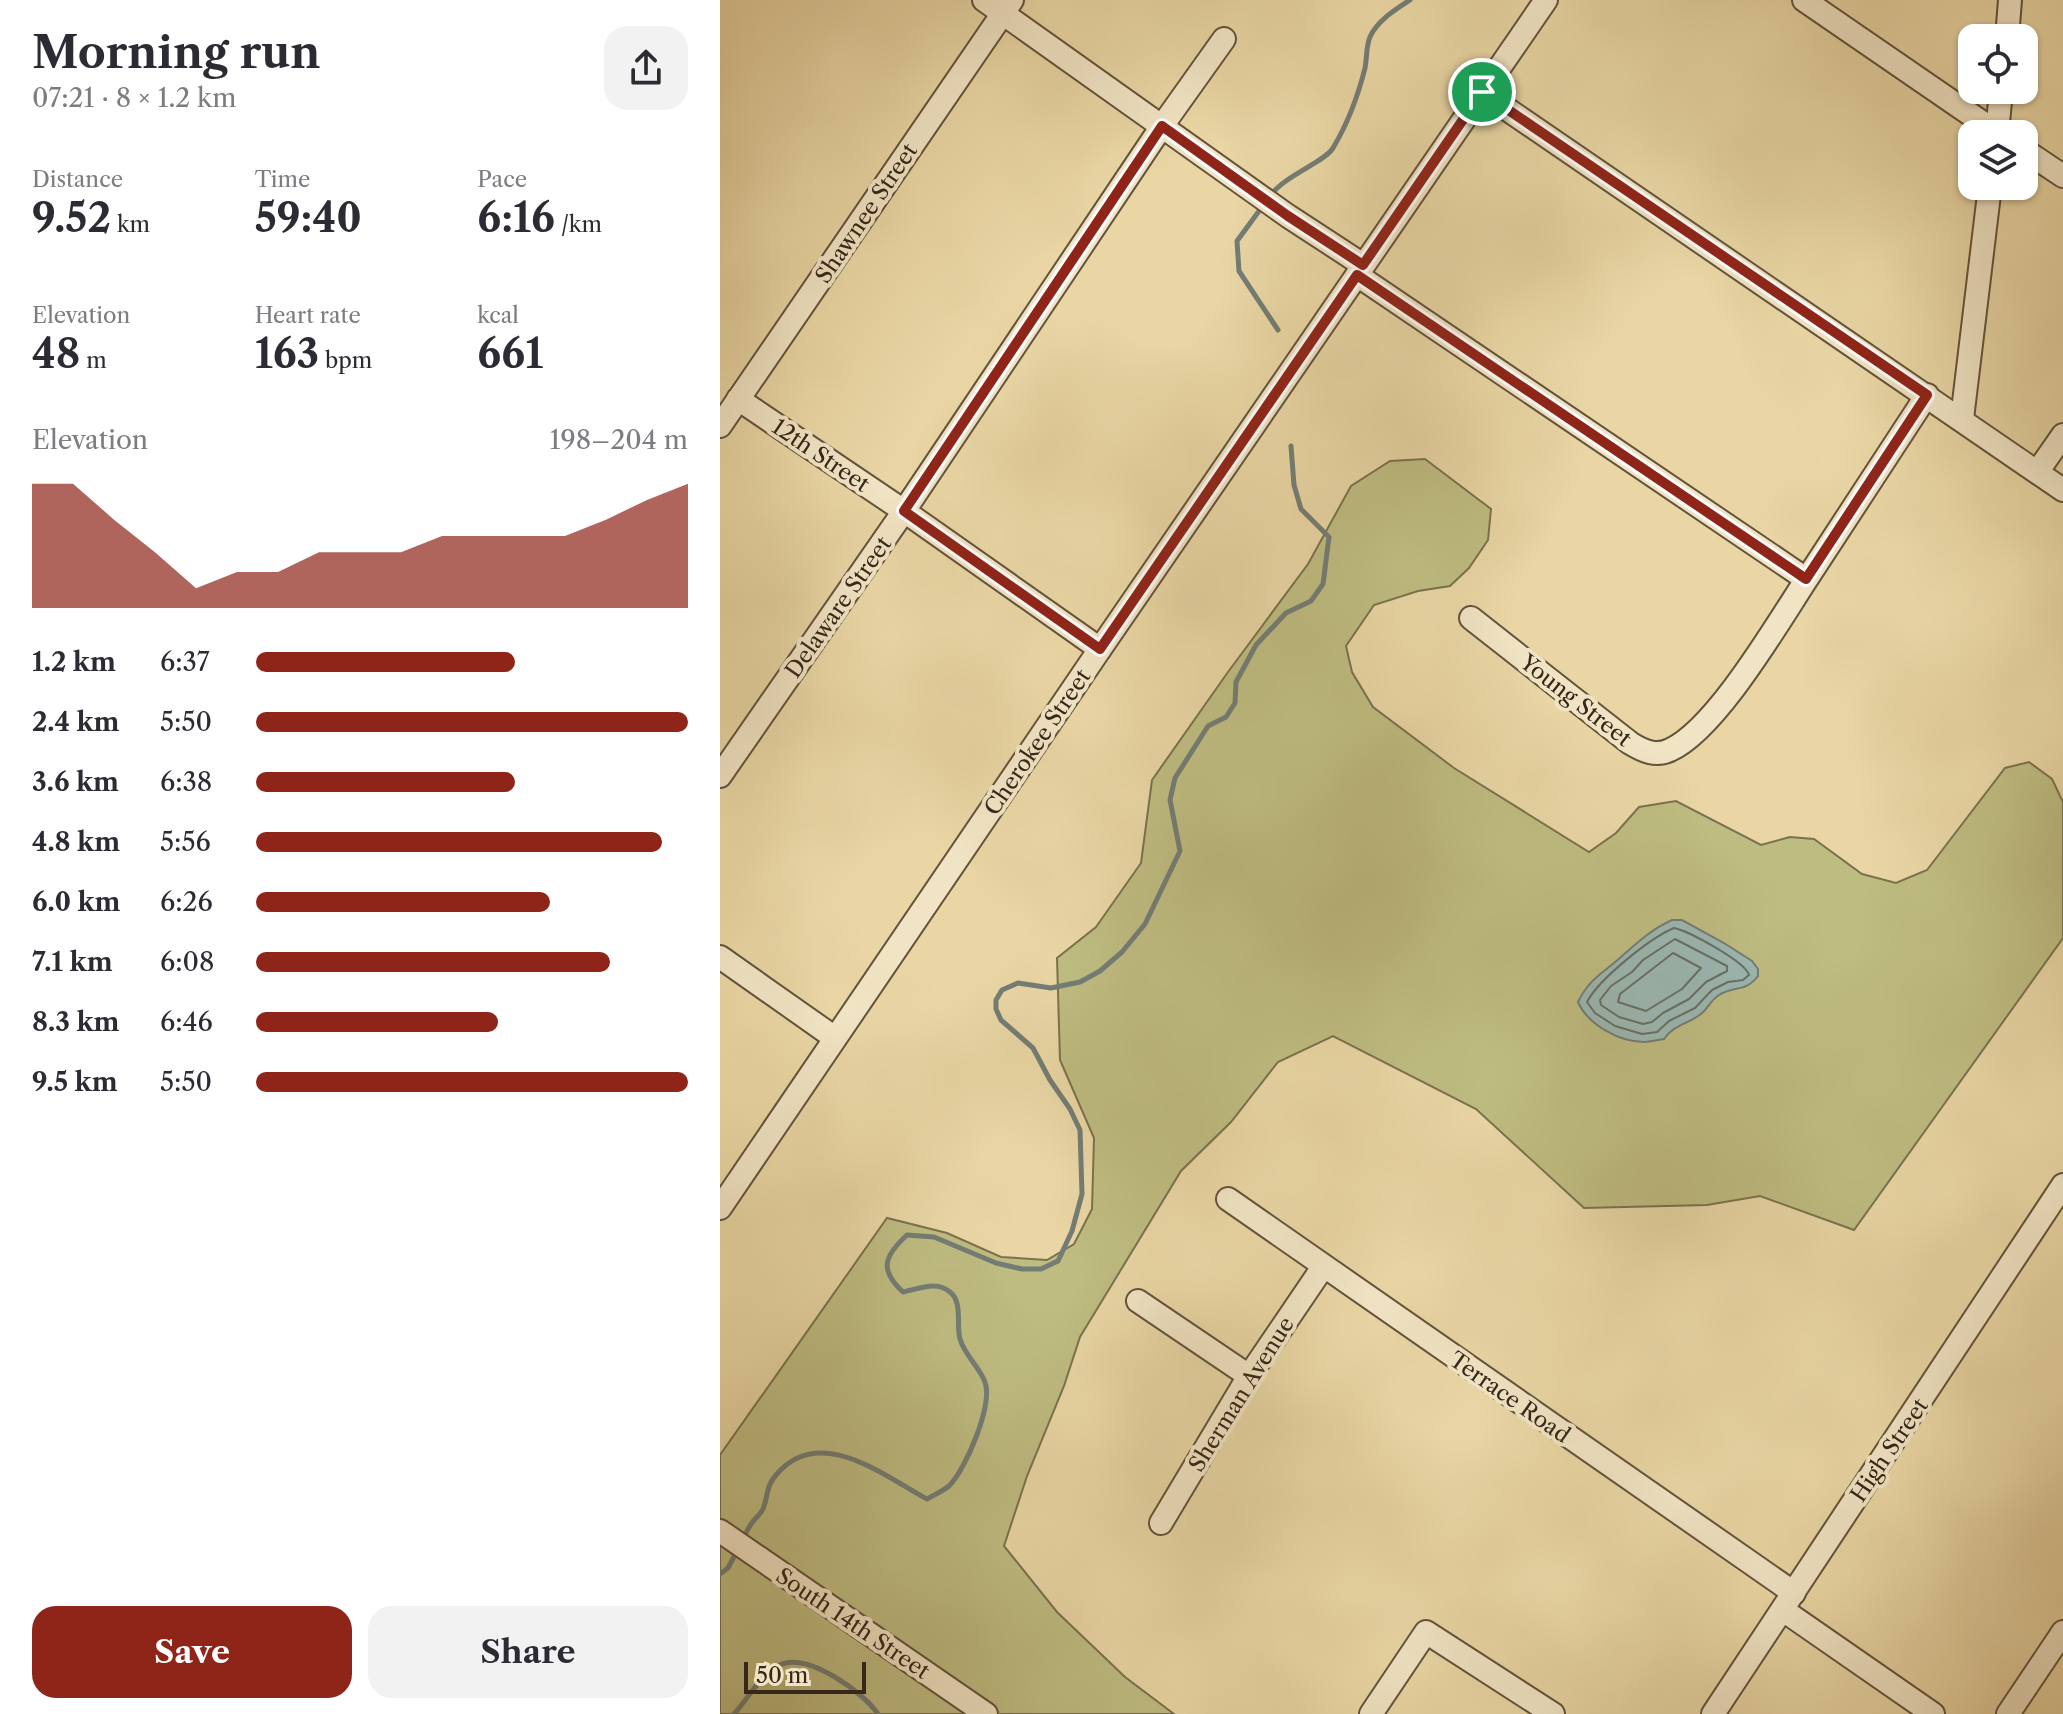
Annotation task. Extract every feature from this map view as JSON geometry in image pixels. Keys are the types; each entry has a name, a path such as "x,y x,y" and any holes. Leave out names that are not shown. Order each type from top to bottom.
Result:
{"street":[{"path":"984,0 1008,7 1162,126 1360,270 1806,579 1927,395"},
{"name":"Cherokee Street","path":"720,1208 1546,0"},
{"path":"1804,0 1978,120"},
{"path":"2008,24 2010,0"},
{"name":"Shawnee Street","path":"720,426 1008,7"},
{"name":"Delaware Street","path":"720,776 1224,39"},
{"path":"1482,92 2063,490"},
{"path":"2038,159 2063,176"},
{"path":"1962,419 1988,200"},
{"name":"12th Street","path":"738,399 1100,649"},
{"path":"2038,471 2063,435"},
{"name":"Young Street","path":"1471,618 1630,743 1649,753 1669,751 1703,727 1806,579"},
{"path":"720,957 835,1038"},
{"name":"High Street","path":"1713,1714 2063,1185"},
{"name":"Terrace Road","path":"1228,1199 1788,1602 1933,1714"},
{"name":"Sherman Avenue","path":"1161,1523 1249,1376 1323,1267"},
{"path":"1138,1301 1249,1376"},
{"name":"South 14th Street","path":"727,1536 986,1714"},
{"path":"1371,1714 1426,1632 1553,1714"},
{"path":"2008,1714 2063,1632"}],"shaded area":[{"path":"1425,459 1491,509 1488,540 1469,568 1450,586 1418,591 1374,605 1346,646 1352,672 1373,707 1454,768 1589,852 1616,833 1639,807 1676,801 1761,845 1790,837 1814,839 1862,874 1896,883 1927,870 2005,768 2029,762 2052,779 2063,802 2063,938 1854,1230 1760,1196 1707,1205 1584,1208 1476,1109 1333,1036 1278,1062 1231,1122 1181,1171 1080,1337 1004,1546 1057,1612 1125,1677 1174,1714 720,1714 720,1455 887,1218 947,1233 1001,1257 1047,1260 1074,1244 1092,1209 1094,1138 1060,1060 1057,958 1096,927 1141,863 1152,780 1308,564 1351,486 1390,461"}],"water":[{"path":"1672,920 1682,920 1752,961 1758,969 1758,976 1749,985 1719,995 1701,1014 1664,1039 1635,1041 1606,1031 1583,1010 1578,1002 1582,994 1639,941"}],"waterway":[{"path":"1270,196 1333,148 1356,99 1373,31 1393,11 1410,0"},
{"path":"1262,207 1237,241 1239,271 1278,330"},
{"path":"742,1540 763,1509 773,1479 793,1460 812,1454 852,1459 927,1499 949,1486 963,1466 982,1421 985,1382 960,1339 954,1296 945,1288 933,1286 903,1292 890,1277 889,1256 907,1235 934,1237 996,1263 1022,1269 1041,1269 1058,1261 1072,1231 1082,1194 1080,1130 1033,1048 1001,1020 996,1000 1002,990 1018,983 1051,988 1080,982 1100,971 1122,952 1145,924 1180,851 1170,800 1175,778 1208,726 1226,717 1235,703 1236,682 1256,645 1286,613 1311,601 1323,584 1329,537 1301,509 1294,485 1291,446"},
{"path":"720,1574 728,1568 738,1549"},
{"path":"734,1714 768,1673 782,1664 794,1662 807,1664 835,1677 861,1696 878,1714"}],"route":[{"path":"1482,92 1927,395 1806,579 1357,275 1100,649 904,511 1162,126 1363,265 1482,92"}]}
